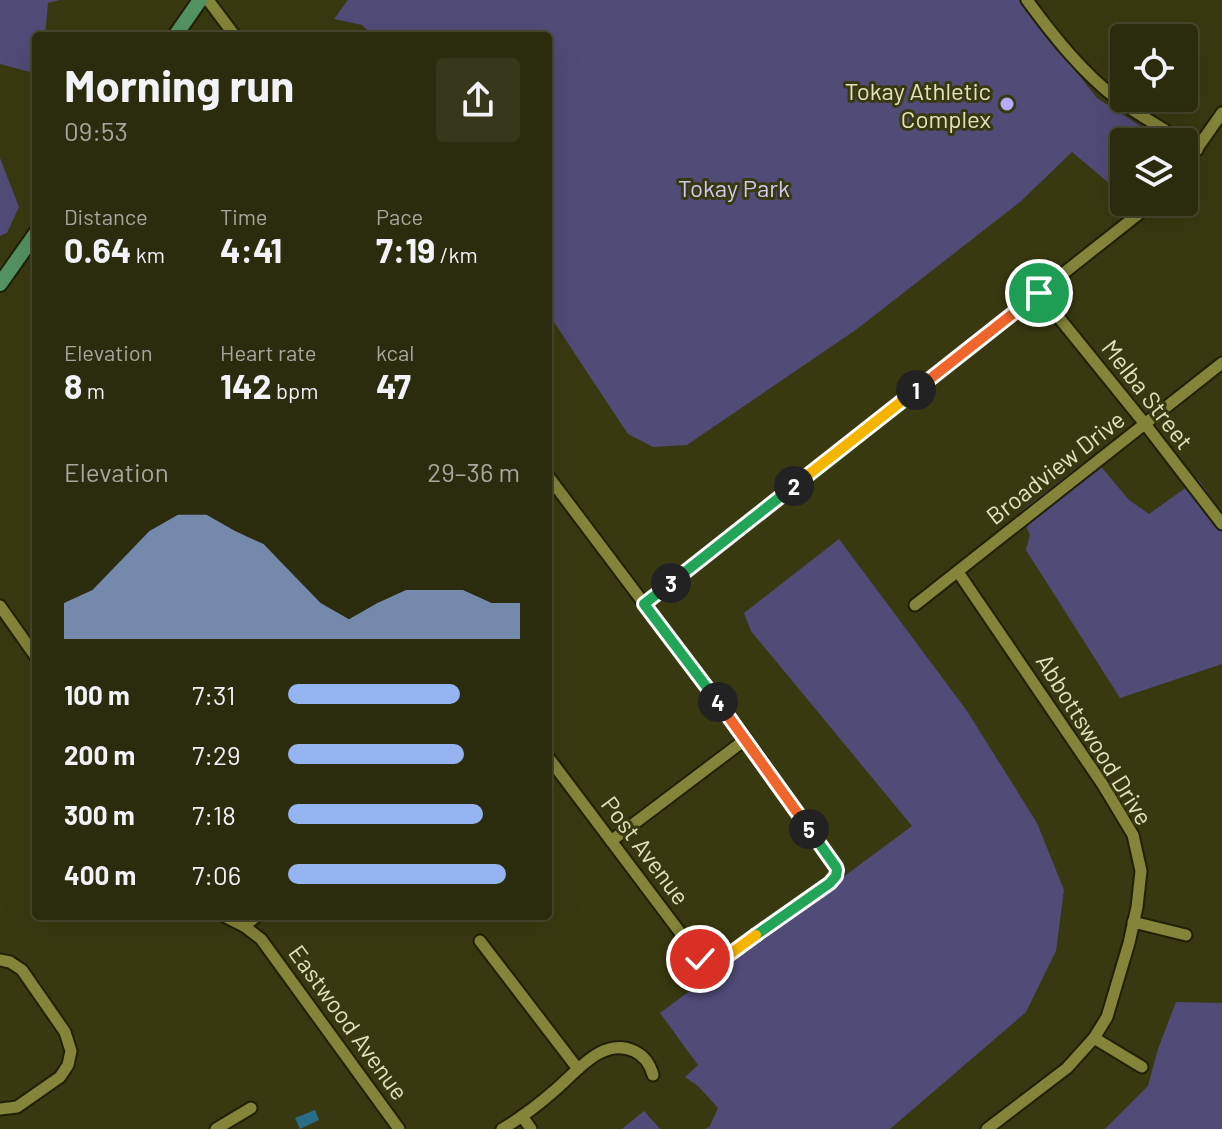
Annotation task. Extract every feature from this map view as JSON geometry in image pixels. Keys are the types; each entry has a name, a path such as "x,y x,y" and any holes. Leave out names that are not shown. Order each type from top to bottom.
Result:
{"main road":[{"path":"178,32 200,0"},
{"path":"0,284 32,239"}],"street":[{"path":"208,0 232,32"},
{"path":"1027,0 1077,63 1100,85 1162,128"},
{"path":"1198,149 1222,113"},
{"path":"644,604 1135,216"},
{"name":"Melba Street","path":"1039,293 1222,524"},
{"name":"Broadview Drive","path":"915,605 1222,363"},
{"path":"552,481 746,739 611,841"},
{"name":"Abbottswood Drive","path":"958,572 1103,785 1133,835 1141,871 1137,907 1103,1025 1067,1068 987,1129"},
{"path":"0,606 32,651"},
{"name":"Post Avenue","path":"552,762 700,959 712,966 830,883 837,870 746,739"},
{"name":"Eastwood Avenue","path":"232,920 261,939 399,1129"},
{"path":"244,926 252,920"},
{"path":"1133,922 1186,935"},
{"path":"480,941 578,1069"},
{"path":"0,960 22,970 65,1032 71,1051 68,1065 60,1077 17,1107 0,1109"},
{"path":"1094,1038 1142,1067"},
{"path":"502,1129 604,1051 625,1048 644,1057 653,1075"},
{"path":"224,1127 251,1108"},
{"path":"522,1116 531,1129"}],"green space":[{"path":"0,0 60,0 48,3 45,32 32,32 30,72 0,64"},
{"name":"Tokay Park","path":"348,0 1019,0 1097,98 1110,106 1110,112 1119,112 1143,128 1110,128 1110,184 1072,152 1020,202 857,329 687,445 653,447 628,434 552,319 552,32 369,32 362,25 334,19"},
{"path":"0,158 19,207 7,233 0,236"},
{"path":"1092,456 1129,500 1149,514 1198,479 1222,513 1222,664 1120,698 1026,550 1030,535 1020,512"},
{"path":"839,539 967,711 1037,823 1064,890 1056,951 1026,1012 890,1129 705,1129 710,1126 718,1108 685,1077 698,1065 660,1013 912,826 751,631 744,613"},
{"path":"1176,1002 1222,1003 1222,1129 1105,1129 1148,1086"},
{"path":"644,1111 660,1129 622,1129"}],"water":[{"path":"315,1110 319,1120 300,1129 295,1118"}],"place":[{"name":"Tokay Athletic Complex","path":"1007,104"}],"route":[{"path":"700,959 708,965 715,965 830,883 837,870 746,739 644,604 1039,293"}]}
